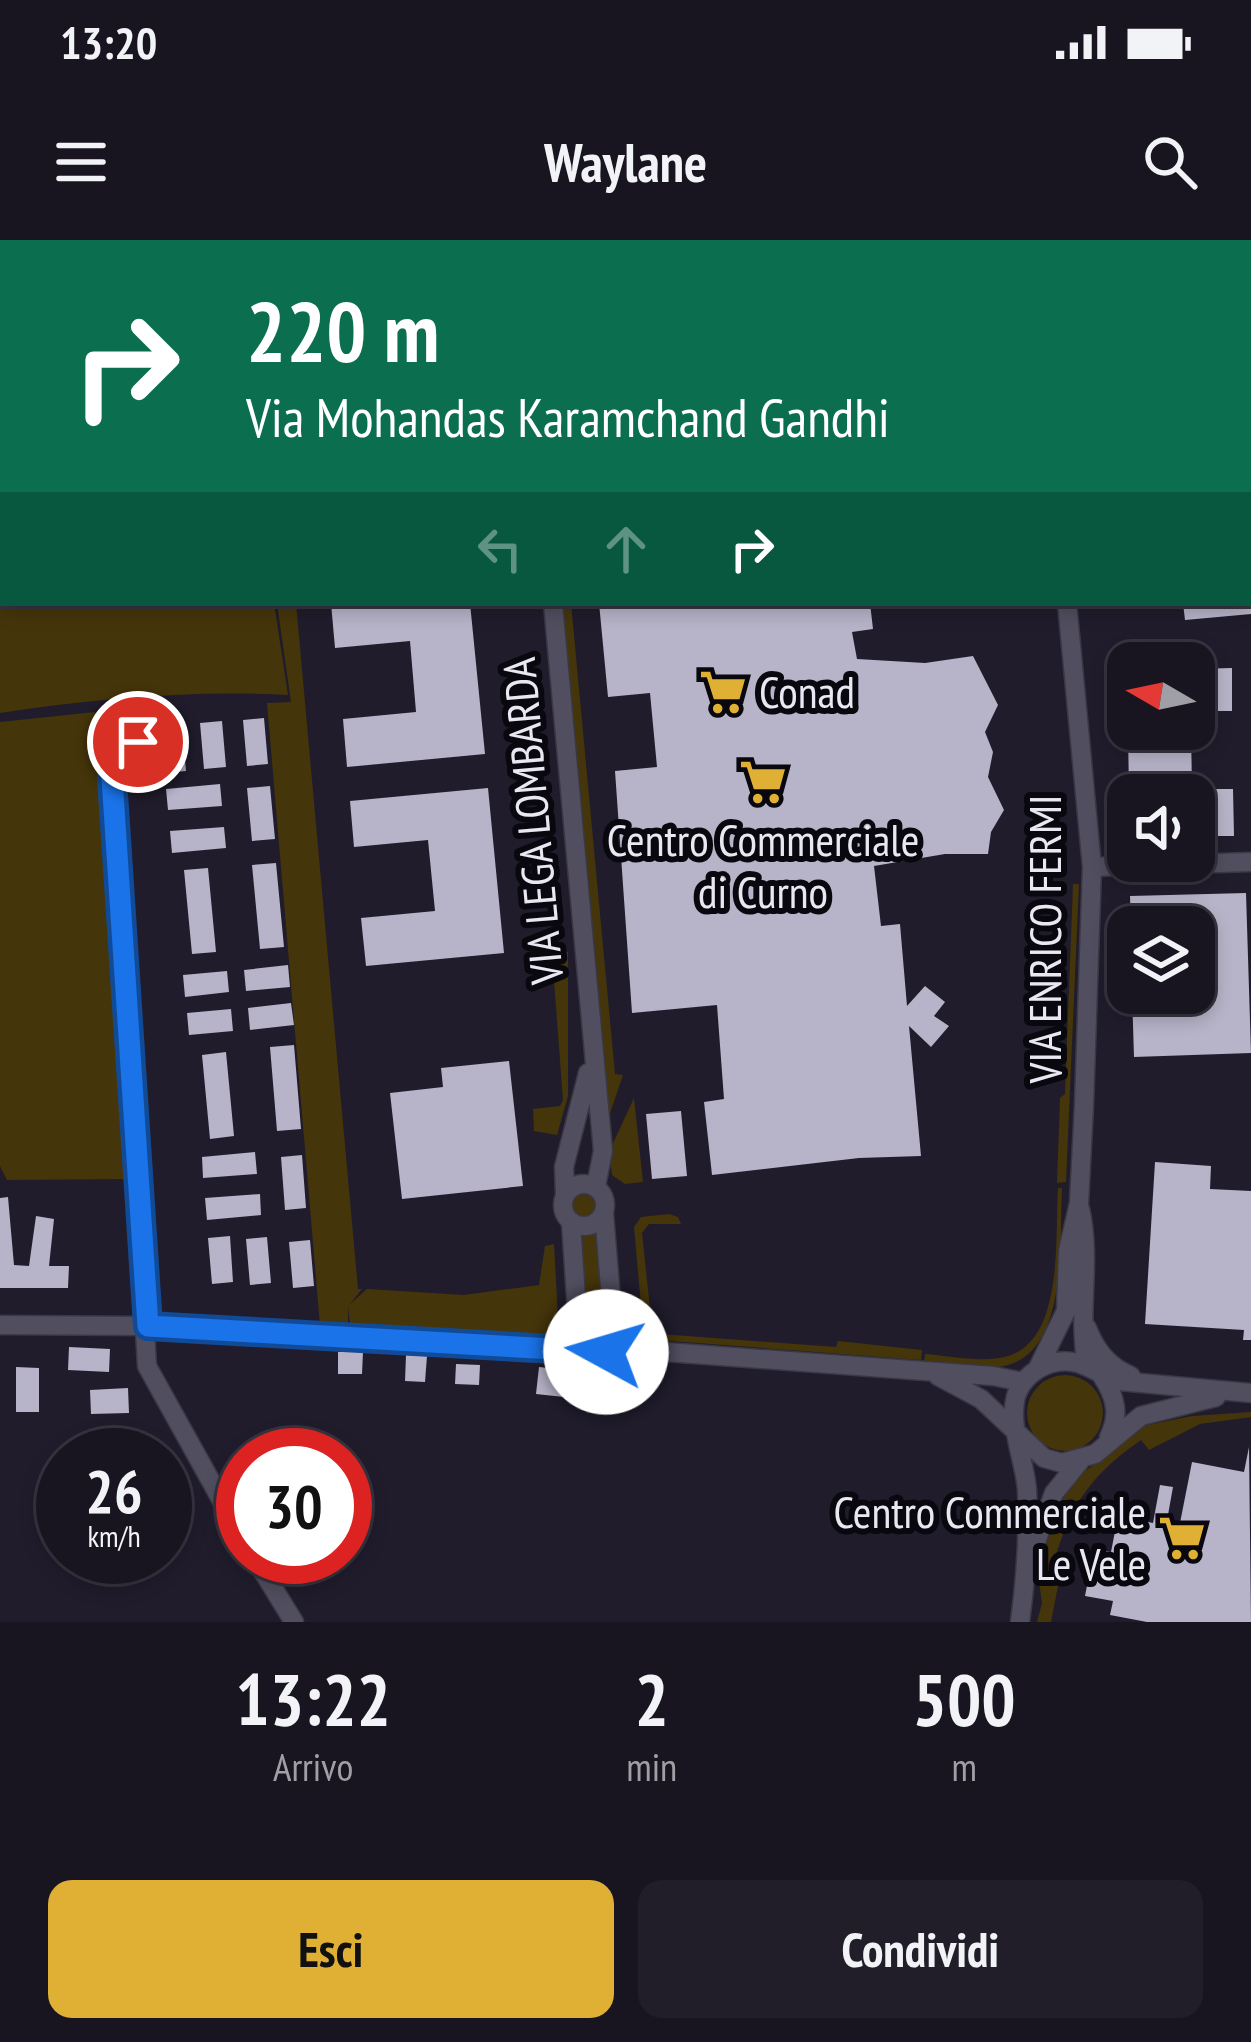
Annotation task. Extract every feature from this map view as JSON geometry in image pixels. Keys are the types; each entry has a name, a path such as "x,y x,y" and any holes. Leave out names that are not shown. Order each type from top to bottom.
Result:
{"street":[{"name":"VIA LEGA LOMBARDA","path":"553,606 603,1151 596,1186 605,1201 612,1311"},
{"name":"VIA ENRICO FERMI","path":"1038,1368 1066,1311 1069,1251 1079,1203 1092,867 1067,606"},
{"path":"112,778 117,759 138,742 141,733 129,716 108,720 103,738 112,778 148,1374 216,1492"},
{"path":"103,738 109,747 124,752"},
{"path":"1092,867 1251,862"},
{"name":"VIA LEGA LOMBARDA","path":"577,1312 571,1222 564,1212 564,1167 587,1086 591,1032"},
{"path":"565,1194 575,1185 596,1186"},
{"name":"VIA ENRICO FERMI","path":"1079,1203 1086,1232 1082,1314 1095,1370"},
{"path":"571,1222 590,1226 604,1214"},
{"path":"578,1348 570,1334 577,1312 598,1305 612,1311 620,1334 612,1348"},
{"path":"1082,1314 1102,1356 1116,1370 1147,1383"},
{"path":"0,1325 148,1326 578,1348 591,1354 612,1348 1023,1382"},
{"path":"1020,1622 1028,1564 1027,1485 1016,1398 1023,1382 1038,1368 1062,1360 1147,1383 1246,1393"},
{"path":"1095,1370 1117,1408 1107,1442"},
{"path":"934,1374 981,1399 1044,1458 1080,1461"},
{"path":"1028,1564 1054,1493 1080,1461 1142,1415 1246,1393"},
{"path":"271,1584 295,1622"}],"shaded area":[{"path":"0,606 274,606 288,695 144,697 0,713"},
{"path":"277,606 296,606 358,1289 362,1289 350,1304 367,1289 464,1295 539,1285 545,1246 554,1244 558,1317 556,1332 549,1336 350,1325 348,1306 348,1325 320,1325 267,703 291,702"},
{"path":"562,606 571,606 615,1074 623,1075 608,1119"},
{"path":"95,712 130,1179 7,1180 0,1166 0,722"},
{"path":"1073,884 1079,884 1066,1182 1057,1183 1060,1098 1065,1094"},
{"path":"568,952 568,1096 557,1135 534,1131 533,1109 560,1106 563,1100 552,954"},
{"path":"634,1098 643,1182 625,1184 612,1175 609,1152"},
{"path":"584,1188 595,1193 600,1204 595,1215 584,1220 573,1215 568,1204 573,1193"},
{"path":"1058,1188 1062,1188 1060,1261 1042,1337 1028,1355 1008,1365 977,1368 924,1363 925,1354 991,1359 1011,1355 1028,1344 1040,1327 1053,1282"},
{"path":"669,1214 681,1224 649,1224 642,1233 652,1327 660,1334 836,1347 838,1341 922,1350 921,1360 658,1340 643,1328 634,1227 641,1217"},
{"path":"598,1229 605,1307 583,1307 576,1239"},
{"path":"605,1315 602,1340 592,1344 582,1339 579,1316"},
{"path":"1065,1375 1092,1386 1103,1413 1092,1440 1065,1451 1038,1440 1027,1413 1038,1386"},
{"path":"1251,1412 1251,1417 1200,1424 1149,1450 1141,1440 1104,1470 1079,1501 1062,1538 1048,1583 1058,1586 1051,1622 1037,1622 1042,1557 1062,1500 1079,1475 1112,1452 1133,1428 1192,1416"}],"building":[{"path":"331,606 470,606 485,754 347,767 343,719 416,712 410,641 335,648"},
{"path":"599,606 870,606 873,629 852,632 857,659 925,663 973,656 998,705 985,732 993,752 988,777 1004,810 991,832 988,854 945,854 874,866 881,926 900,924 907,1006 925,986 945,1002 934,1016 949,1026 931,1047 909,1026 921,1156 859,1158 712,1175 704,1102 724,1099 717,1005 632,1013 615,771 657,767 650,693 608,697"},
{"path":"1183,606 1251,606 1251,614 1185,620"},
{"path":"1215,668 1232,668 1232,711 1215,711"},
{"path":"264,718 268,764 247,766 243,720"},
{"path":"222,721 226,767 204,769 200,723"},
{"path":"182,725 186,771 165,773 161,727"},
{"path":"1128,750 1191,750 1192,774 1129,774"},
{"path":"220,784 222,806 168,810 166,789"},
{"path":"270,786 275,839 252,841 247,788"},
{"path":"488,788 504,953 366,966 361,918 435,911 428,840 354,847 350,801"},
{"path":"1215,789 1233,789 1234,836 1215,836"},
{"path":"224,827 226,848 172,853 170,831"},
{"path":"276,863 284,947 260,949 252,865"},
{"path":"208,868 216,952 192,954 184,870"},
{"path":"1246,893 1251,1053 1134,1057 1133,1014 1215,1014 1215,906 1130,906 1130,896"},
{"path":"288,965 290,987 246,991 244,970"},
{"path":"227,971 229,992 185,997 183,975"},
{"path":"291,1003 294,1025 250,1030 248,1008"},
{"path":"231,1009 233,1031 189,1035 187,1013"},
{"path":"294,1045 301,1129 277,1131 270,1047"},
{"path":"226,1052 234,1136 210,1139 202,1055"},
{"path":"509,1061 523,1186 402,1199 390,1093 443,1087 441,1068"},
{"path":"681,1111 687,1176 652,1179 646,1114"},
{"path":"255,1152 257,1174 203,1178 202,1157"},
{"path":"302,1155 306,1208 285,1210 281,1157"},
{"path":"1155,1162 1211,1166 1210,1189 1251,1191 1251,1340 1243,1340 1244,1330 1145,1324"},
{"path":"260,1194 261,1215 207,1220 205,1198"},
{"path":"8,1197 14,1265 29,1266 36,1216 54,1219 49,1266 69,1266 68,1288 0,1288 0,1198"},
{"path":"230,1236 233,1282 212,1284 208,1238"},
{"path":"267,1237 271,1283 250,1285 246,1239"},
{"path":"310,1240 314,1286 293,1288 289,1242"},
{"path":"69,1347 110,1349 109,1372 68,1370"},
{"path":"338,1352 363,1352 362,1374 338,1374"},
{"path":"406,1355 427,1356 425,1382 405,1381"},
{"path":"456,1364 480,1365 479,1385 455,1384"},
{"path":"16,1367 39,1368 39,1412 16,1412"},
{"path":"539,1367 567,1370 564,1397 536,1394"},
{"path":"128,1388 129,1413 91,1414 90,1390"},
{"name":"Centro Commerciale Le Vele","path":"1249,1447 1251,1622 1147,1622 1110,1615 1113,1601 1085,1596 1094,1549 1111,1552 1118,1516 1153,1523 1160,1485 1173,1487 1166,1526 1179,1528 1192,1462 1244,1472"}],"place":[{"name":"Conad","path":"723,692"},
{"name":"Centro Commerciale di Curno","path":"763,782"},
{"name":"Centro Commerciale Le Vele","path":"1182,1538"}],"route":[{"path":"138,742 117,759 112,778 148,1326 606,1352"}]}
